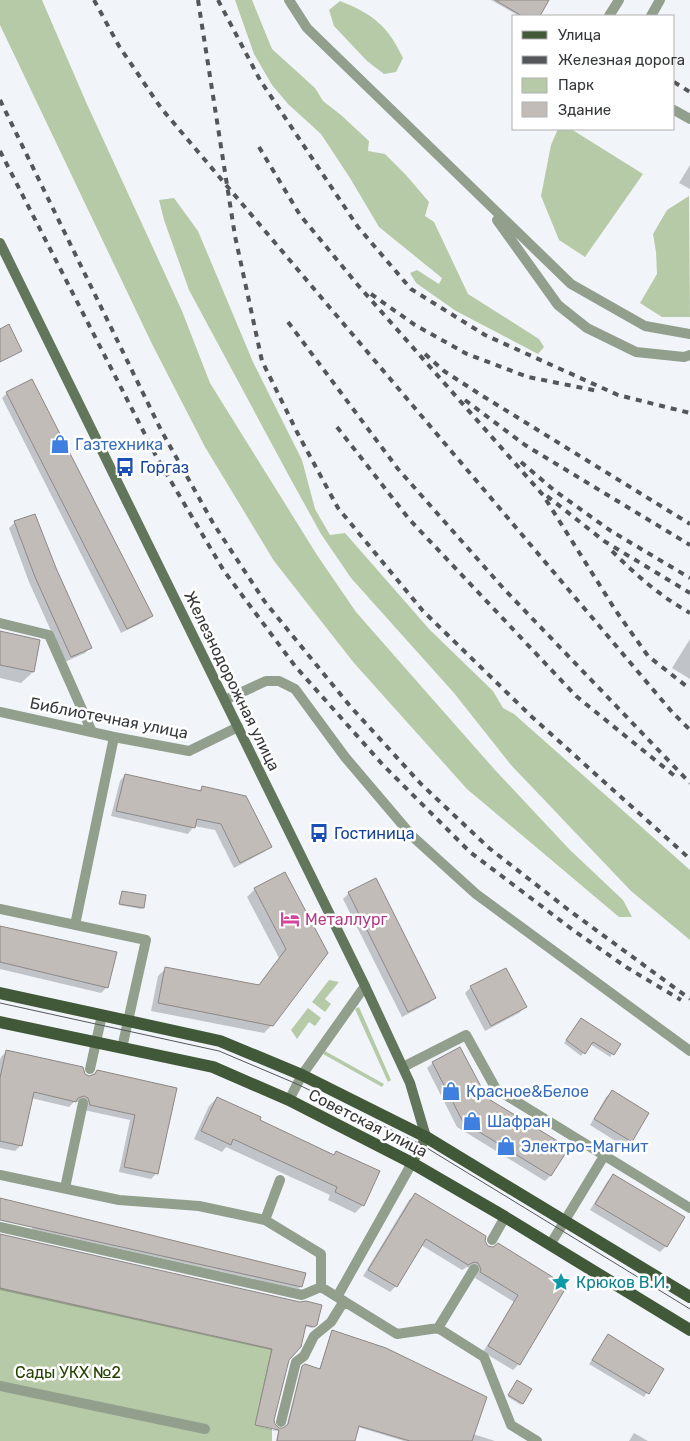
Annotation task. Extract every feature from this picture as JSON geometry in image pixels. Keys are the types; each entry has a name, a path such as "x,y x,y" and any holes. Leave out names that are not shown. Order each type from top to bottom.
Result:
{"main road":[{"name":"Железнодорожная улица","path":"0,243 365,986 410,1083 426,1137"},
{"name":"Советская улица","path":"0,993 220,1041 302,1075 426,1137 690,1297"},
{"name":"Советская улица","path":"0,1022 213,1067 289,1100 412,1162 690,1330"},
{"path":"412,1162 426,1137"}],"street":[{"path":"289,0 307,28 571,284 645,326 690,334"},
{"path":"610,15 619,0"},
{"path":"652,15 660,0"},
{"path":"675,111 690,119"},
{"path":"484,201 558,305 587,328 636,352 684,357 690,355"},
{"path":"0,623 49,635 92,732"},
{"path":"225,700 266,681 279,681 295,689 345,757 412,836 468,888 690,1051"},
{"name":"Библиотечная улица","path":"0,712 189,751 238,727"},
{"path":"75,925 114,737"},
{"path":"0,909 146,940 122,1048"},
{"path":"289,1100 302,1075 365,986"},
{"path":"90,1069 102,1014"},
{"path":"403,1067 466,1035 496,1090 690,1208"},
{"path":"65,1188 83,1103"},
{"path":"550,1244 604,1156"},
{"path":"281,1422 296,1362 304,1356 314,1336 330,1322 340,1299 412,1162"},
{"path":"0,1175 119,1200 200,1206 265,1220 320,1254 321,1287"},
{"path":"265,1220 280,1180"},
{"path":"492,1240 505,1217"},
{"path":"0,1227 302,1295 321,1287"},
{"path":"438,1328 474,1268"},
{"path":"321,1287 397,1334 438,1328 484,1357 512,1425 538,1441"},
{"path":"0,1386 205,1429"}],"green space":[{"path":"0,0 42,0 86,102 182,311 210,383 317,555 356,612 495,770 570,850 623,900 632,917 619,917 467,789 354,663 274,561 205,447 152,344 0,25"},
{"path":"235,0 252,0 272,49 315,88 323,101 369,141 368,151 385,154 406,175 429,202 425,216 434,222 468,294 539,339 544,347 538,354 456,311 416,283 410,273 417,270 439,284 442,278 379,227 321,134 288,104 272,85 254,54"},
{"path":"340,1 362,11 385,29 403,58 396,72 384,74 367,61 334,26 329,10"},
{"path":"558,130 573,130 643,174 585,257 559,240 541,196 551,145"},
{"path":"689,196 690,317 662,317 640,303 657,274 653,234 667,210"},
{"path":"174,198 198,231 253,362 302,460 315,509 330,535 345,533 430,630 493,691 503,708 514,714 690,870 690,940 631,891 511,765 454,693 351,578 321,534 189,290 164,220 159,200"},
{"path":"329,980 339,982 325,999 331,1004 325,1012 312,1002"},
{"path":"359,1007 391,1080 388,1082 355,1009"},
{"path":"308,1008 321,1018 315,1026 309,1022 297,1039 291,1030"},
{"path":"325,1051 384,1084 382,1087 323,1054"},
{"name":"Сады УКХ №2","path":"0,1288 272,1349 255,1425 272,1429 272,1441 0,1441"}],"building":[{"path":"495,0 549,0 541,15 520,15"},
{"path":"9,324 22,351 0,362 0,329"},
{"path":"32,379 153,616 127,629 6,392"},
{"path":"35,514 56,568 92,648 71,657 35,577 14,521"},
{"path":"0,631 40,640 34,672 0,665"},
{"path":"125,774 201,791 202,786 246,796 272,847 240,863 221,824 197,819 195,828 116,811"},
{"name":"Металлург","path":"285,872 328,953 273,1026 158,1003 165,967 259,985 286,949 254,888"},
{"path":"376,878 436,998 408,1012 348,892"},
{"path":"122,891 146,895 144,908 119,904"},
{"path":"0,926 117,952 108,988 0,962"},
{"path":"506,968 527,1007 491,1026 470,986"},
{"path":"581,1018 621,1044 614,1055 593,1042 585,1054 566,1040"},
{"path":"460,1047 487,1098 569,1148 551,1176 463,1122 432,1062"},
{"path":"6,1050 83,1067 85,1074 89,1076 95,1074 97,1070 177,1088 158,1174 124,1167 135,1115 90,1105 88,1098 84,1096 78,1098 76,1102 34,1092 22,1146 0,1141 0,1078"},
{"path":"612,1090 649,1113 632,1142 594,1119"},
{"path":"217,1097 261,1117 260,1120 334,1155 336,1151 380,1171 364,1206 335,1192 337,1187 233,1139 231,1145 201,1131"},
{"path":"613,1174 685,1217 667,1247 595,1204"},
{"path":"415,1193 486,1236 485,1241 488,1246 493,1247 498,1243 567,1286 520,1365 488,1346 518,1295 480,1272 481,1269 478,1263 474,1262 468,1265 426,1239 397,1287 368,1270"},
{"path":"0,1198 306,1273 302,1287 0,1220"},
{"path":"0,1234 300,1302 306,1301 322,1305 317,1325 314,1327 306,1325 301,1347 289,1360 274,1420 279,1428 283,1428 288,1424 302,1366 305,1364 320,1369 332,1330 386,1348 487,1397 472,1441 410,1441 359,1426 355,1441 277,1441 279,1430 255,1425 272,1349 0,1288"},
{"path":"608,1334 664,1369 649,1394 592,1360"},
{"path":"517,1380 532,1389 523,1404 508,1395"}],"tram line":[{"path":"0,1003 219,1051 297,1084 422,1145 690,1309"}],"railway":[{"path":"94,0 119,46 161,108 672,712 690,730"},
{"path":"198,0 235,236 262,361 298,434 338,508 423,611 532,717 690,859"},
{"path":"218,0 260,80 358,227 411,289 485,335 618,395 690,413"},
{"path":"675,83 690,92"},
{"path":"0,100 161,430 213,523 265,602 350,706 421,784 489,848 570,911 690,999"},
{"path":"259,147 300,215 357,284 543,495 616,611 648,656 690,689"},
{"path":"0,151 156,456 224,571 295,666 383,765 470,852 573,930 626,967 681,1000"},
{"path":"371,294 415,325 467,354 528,377 598,391"},
{"path":"288,322 398,469 504,589 690,783"},
{"path":"425,354 444,371 481,395 690,524"},
{"path":"465,400 525,445 690,545"},
{"path":"337,427 409,519 576,696 676,777"},
{"path":"521,462 555,491 611,531 690,578"},
{"path":"547,496 604,541 690,593"},
{"path":"612,551 649,585 690,613"}],"place":[{"name":"Газтехника","path":"60,444"},
{"name":"Горгаз","path":"125,467"},
{"name":"Гостиница","path":"319,833"},
{"name":"Металлург","path":"290,919"},
{"name":"Красное&Белое","path":"451,1091"},
{"name":"Шафран","path":"472,1121"},
{"name":"Электро-Магнит","path":"506,1146"},
{"name":"Крюков В.И.","path":"561,1282"}]}
